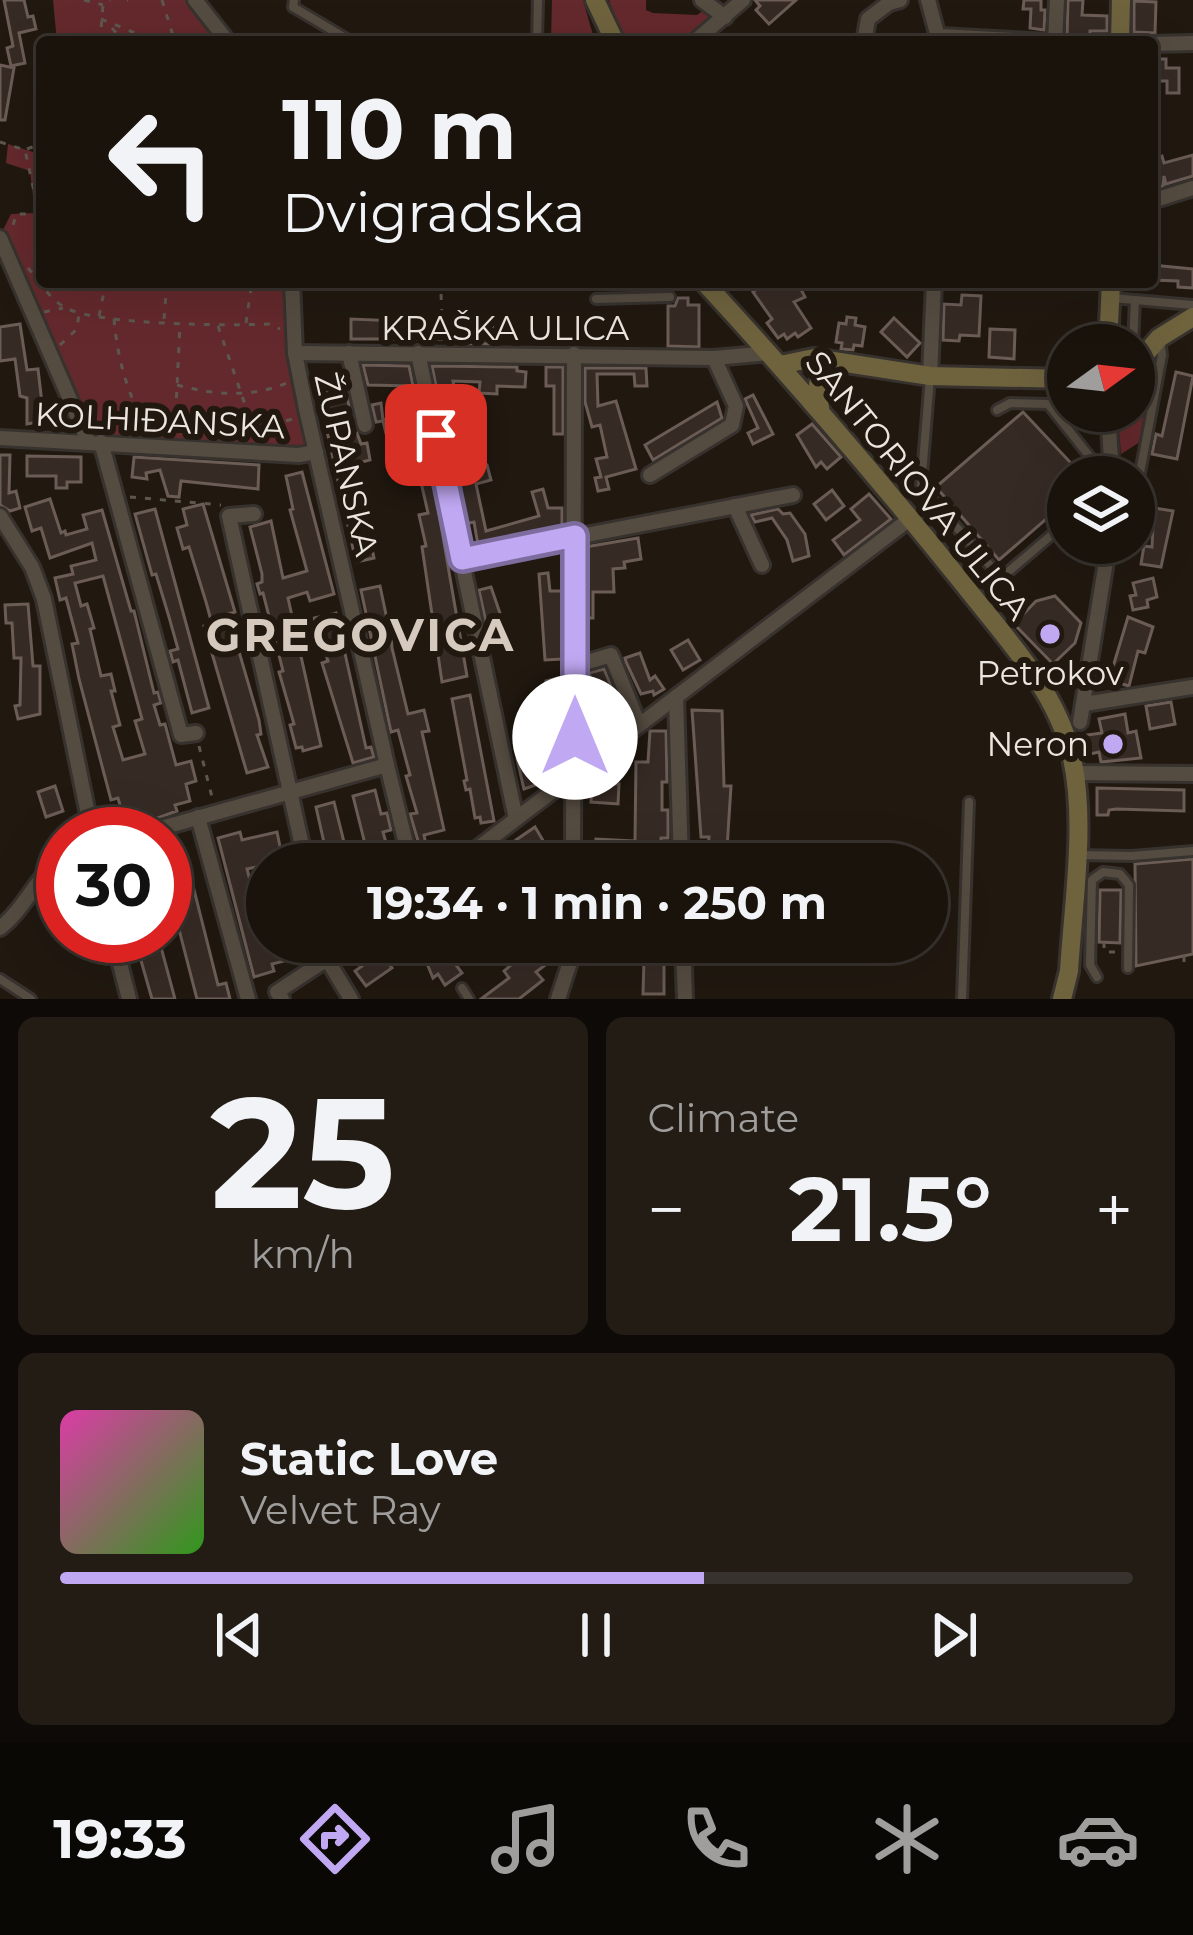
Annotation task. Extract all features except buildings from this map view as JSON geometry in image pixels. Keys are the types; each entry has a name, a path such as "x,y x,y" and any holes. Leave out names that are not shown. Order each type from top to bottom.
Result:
{"main road":[{"path":"1120,36 1121,0"},
{"path":"598,8 612,36"},
{"name":"SANTORIOVA ULICA","path":"710,288 911,518 1004,635 1054,708 1075,773 1069,971"},
{"path":"1109,324 1111,290"},
{"path":"1155,342 1193,316"},
{"path":"778,362 808,369 833,362 931,376 1047,379"},
{"path":"820,409 818,384 833,362"},
{"path":"1063,999 1069,971"},
{"path":"1069,971 1077,999"}],"street":[{"path":"196,0 223,36"},
{"path":"702,0 724,17"},
{"path":"701,36 743,0"},
{"path":"865,36 868,19 900,0"},
{"path":"928,0 938,36"},
{"path":"1053,36 1057,0"},
{"path":"1158,44 1193,43"},
{"path":"1158,199 1193,188"},
{"path":"0,238 118,496 181,736 196,733"},
{"name":"ŽUPANSKA","path":"292,288 299,376 406,843"},
{"path":"931,376 934,288"},
{"name":"KRAŠKA ULICA","path":"294,348 778,362"},
{"path":"349,353 365,425"},
{"path":"418,353 516,819"},
{"path":"573,843 574,354"},
{"path":"650,475 731,424 736,406 714,358"},
{"name":"KOLHIĐANSKA","path":"0,438 146,441 299,455 316,452"},
{"path":"462,559 793,495"},
{"path":"735,506 762,565"},
{"path":"254,514 230,516 301,843"},
{"path":"0,516 32,567 44,599 86,807"},
{"path":"485,843 911,518"},
{"path":"1080,722 1106,564"},
{"path":"575,666 611,655 639,725"},
{"path":"1084,704 1193,688"},
{"path":"676,697 680,843"},
{"path":"192,819 387,764"},
{"path":"1075,773 1193,774"},
{"path":"198,817 248,999"},
{"path":"0,928 21,910 36,885"},
{"path":"120,963 129,999"},
{"path":"282,999 277,992 325,963"},
{"path":"329,963 351,999"},
{"path":"558,999 570,963"},
{"path":"684,963 686,999"}],"lane":[{"path":"294,0 293,7 342,36"},
{"path":"536,36 538,0"},
{"path":"643,298 644,288"},
{"path":"1111,290 1135,300 1193,305"},
{"path":"596,299 670,297"},
{"path":"1135,300 1135,324"},
{"path":"1143,456 1162,355 1160,338"},
{"path":"931,376 921,487 1001,578 1047,539"},
{"path":"997,410 1010,403 1048,404 1089,456"},
{"path":"962,999 969,802"},
{"path":"1075,855 1193,850"},
{"path":"1096,977 1090,965 1093,880 1103,872 1120,874 1129,885 1128,968"},
{"path":"0,979 32,999"},
{"path":"462,988 469,999"}],"path":[{"path":"84,0 104,5"},
{"path":"100,36 104,5 110,0"},
{"path":"162,0 174,36"},
{"path":"101,20 139,36"},
{"path":"110,26 119,36"},
{"path":"0,142 26,150 36,146"},
{"path":"26,150 36,199"},
{"path":"16,247 10,234 16,214 36,214"},
{"path":"22,260 36,276"},
{"path":"47,288 65,308"},
{"path":"99,316 105,288"},
{"path":"164,321 167,288"},
{"path":"245,325 251,288"},
{"path":"441,294 443,352"},
{"path":"34,318 49,309 65,308 99,316 270,324 294,348"},
{"path":"49,352 77,329 79,312"},
{"path":"114,317 118,365 146,441 175,431 288,422"},
{"path":"175,431 180,322"},
{"path":"217,325 254,428"},
{"path":"177,386 243,394 284,386 299,376"},
{"path":"118,496 220,503 230,516"},
{"path":"196,733 216,811"},
{"path":"1104,942 1104,952 1128,952"}],"shaded area":[{"path":"53,0 195,0 223,36 56,36"},
{"path":"552,0 583,0 593,36 551,36"},
{"path":"609,0 646,0 646,10 653,13 697,15 704,10 719,21 694,36 622,36"},
{"path":"8,144 36,153 36,288 292,288 300,416 302,422 309,422 316,452 101,442 88,427 3,230 11,214 35,213 30,171 6,163"},
{"path":"1119,432 1141,432 1140,442 1121,454"}],"place":[{"name":"Petrokov","path":"1050,634"},
{"name":"Neron","path":"1113,744"}],"district":[{"name":"GREGOVICA","path":"361,634"}],"route":[{"path":"436,435 462,559 575,536 575,737"}]}
